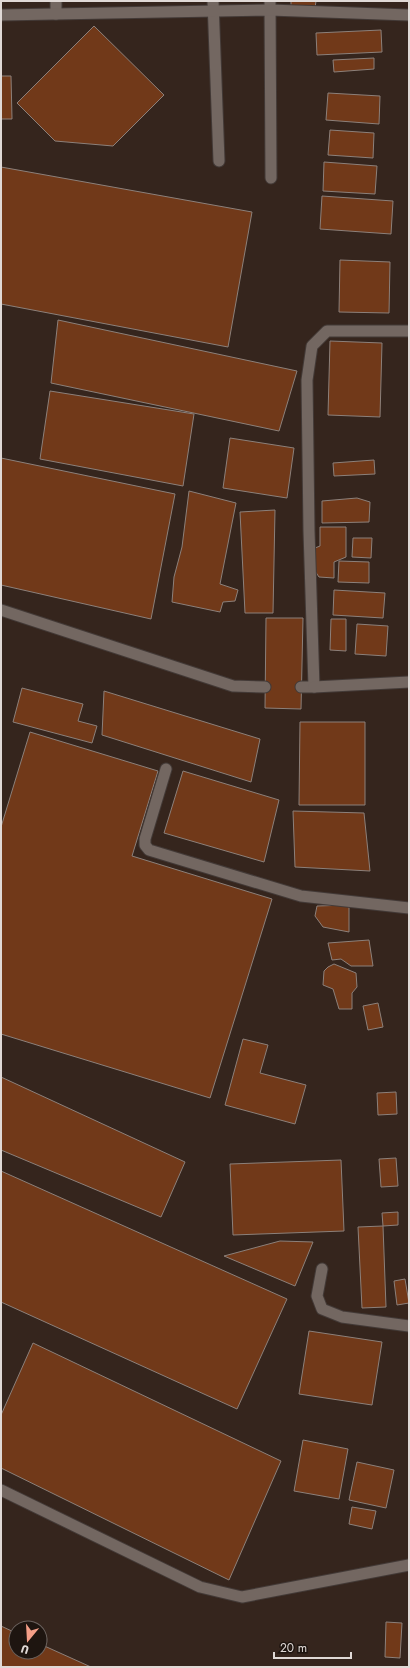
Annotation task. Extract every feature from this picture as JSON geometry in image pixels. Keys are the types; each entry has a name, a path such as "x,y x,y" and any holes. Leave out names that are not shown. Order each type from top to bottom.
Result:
{"lane":[{"path":"56,1 56,14"},
{"path":"214,6 219,161"},
{"path":"1,15 56,14 214,6 270,6 409,15"},
{"path":"270,6 271,178"},
{"path":"314,687 309,531 307,380 312,346 327,331 409,331"},
{"path":"1,610 233,686 265,687"},
{"path":"301,687 409,682"},
{"path":"166,769 145,839 145,845 150,850 302,896 409,908"},
{"path":"322,1269 317,1296 322,1309 342,1317 409,1326"},
{"path":"1,1490 200,1587 242,1597 409,1565"}],"shaded area":[{"path":"1,1 409,1 409,1667 1,1667"}],"building":[{"path":"291,1 316,1 315,8 291,8"},
{"path":"94,26 164,95 113,146 55,141 17,103"},
{"path":"381,30 382,52 317,55 316,33"},
{"path":"374,58 374,69 334,72 333,60"},
{"path":"1,76 11,76 12,119 1,119"},
{"path":"328,93 380,96 379,124 326,120"},
{"path":"330,130 374,133 373,158 328,155"},
{"path":"324,162 377,166 375,194 323,191"},
{"path":"1,167 252,212 228,347 1,304"},
{"path":"322,196 393,201 391,234 320,229"},
{"path":"340,260 390,262 389,313 339,312"},
{"path":"58,320 297,371 279,431 51,383"},
{"path":"330,341 382,343 380,417 328,415"},
{"path":"50,391 194,414 183,486 40,459"},
{"path":"230,438 294,448 287,498 223,488"},
{"path":"1,458 175,494 151,619 1,585"},
{"path":"374,460 375,474 334,476 333,463"},
{"path":"189,491 236,503 220,584 238,590 235,601 223,602 220,612 172,602 174,577 182,547"},
{"path":"357,498 370,502 369,522 322,523 322,501"},
{"path":"275,510 273,613 245,613 240,512"},
{"path":"320,527 346,527 346,557 334,562 334,578 319,577 313,568 315,548 320,546"},
{"path":"353,538 372,538 371,558 352,557"},
{"path":"339,561 369,562 369,583 338,582"},
{"path":"334,590 385,593 383,618 333,615"},
{"path":"266,618 303,618 301,709 265,708"},
{"path":"331,619 346,619 346,651 330,650"},
{"path":"357,624 388,626 386,656 355,654"},
{"path":"22,688 83,704 78,721 97,726 92,743 13,722"},
{"path":"104,691 260,739 251,782 102,735"},
{"path":"300,722 365,722 365,805 299,805"},
{"path":"30,732 158,771 132,856 272,899 210,1098 1,1034 1,827"},
{"path":"183,771 279,800 264,862 164,833"},
{"path":"293,811 364,813 370,871 295,867"},
{"path":"349,905 349,932 323,927 315,916 317,906"},
{"path":"369,940 373,966 351,966 341,959 332,960 328,943"},
{"path":"334,964 356,973 357,987 352,993 352,1009 339,1009 333,989 323,985 324,971"},
{"path":"378,1003 383,1027 368,1030 363,1006"},
{"path":"243,1039 268,1045 260,1073 306,1085 295,1124 225,1105"},
{"path":"1,1077 185,1162 161,1217 1,1150"},
{"path":"396,1092 397,1114 378,1115 377,1093"},
{"path":"396,1158 398,1186 381,1187 379,1159"},
{"path":"341,1160 344,1231 233,1235 230,1164"},
{"path":"1,1171 287,1299 237,1409 1,1302"},
{"path":"398,1212 398,1225 383,1226 382,1213"},
{"path":"383,1226 386,1307 362,1308 358,1227"},
{"path":"280,1241 313,1242 295,1286 224,1256"},
{"path":"405,1279 409,1303 397,1305 394,1281"},
{"path":"309,1331 382,1342 372,1405 299,1394"},
{"path":"33,1343 281,1461 229,1580 1,1468 1,1415"},
{"path":"303,1440 348,1449 339,1499 294,1491"},
{"path":"357,1462 394,1470 386,1508 349,1500"},
{"path":"352,1507 376,1511 372,1529 349,1524"},
{"path":"386,1622 402,1623 400,1658 385,1657"},
{"path":"1,1626 8,1629 8,1660 48,1660 48,1648 91,1667 1,1667"}]}
